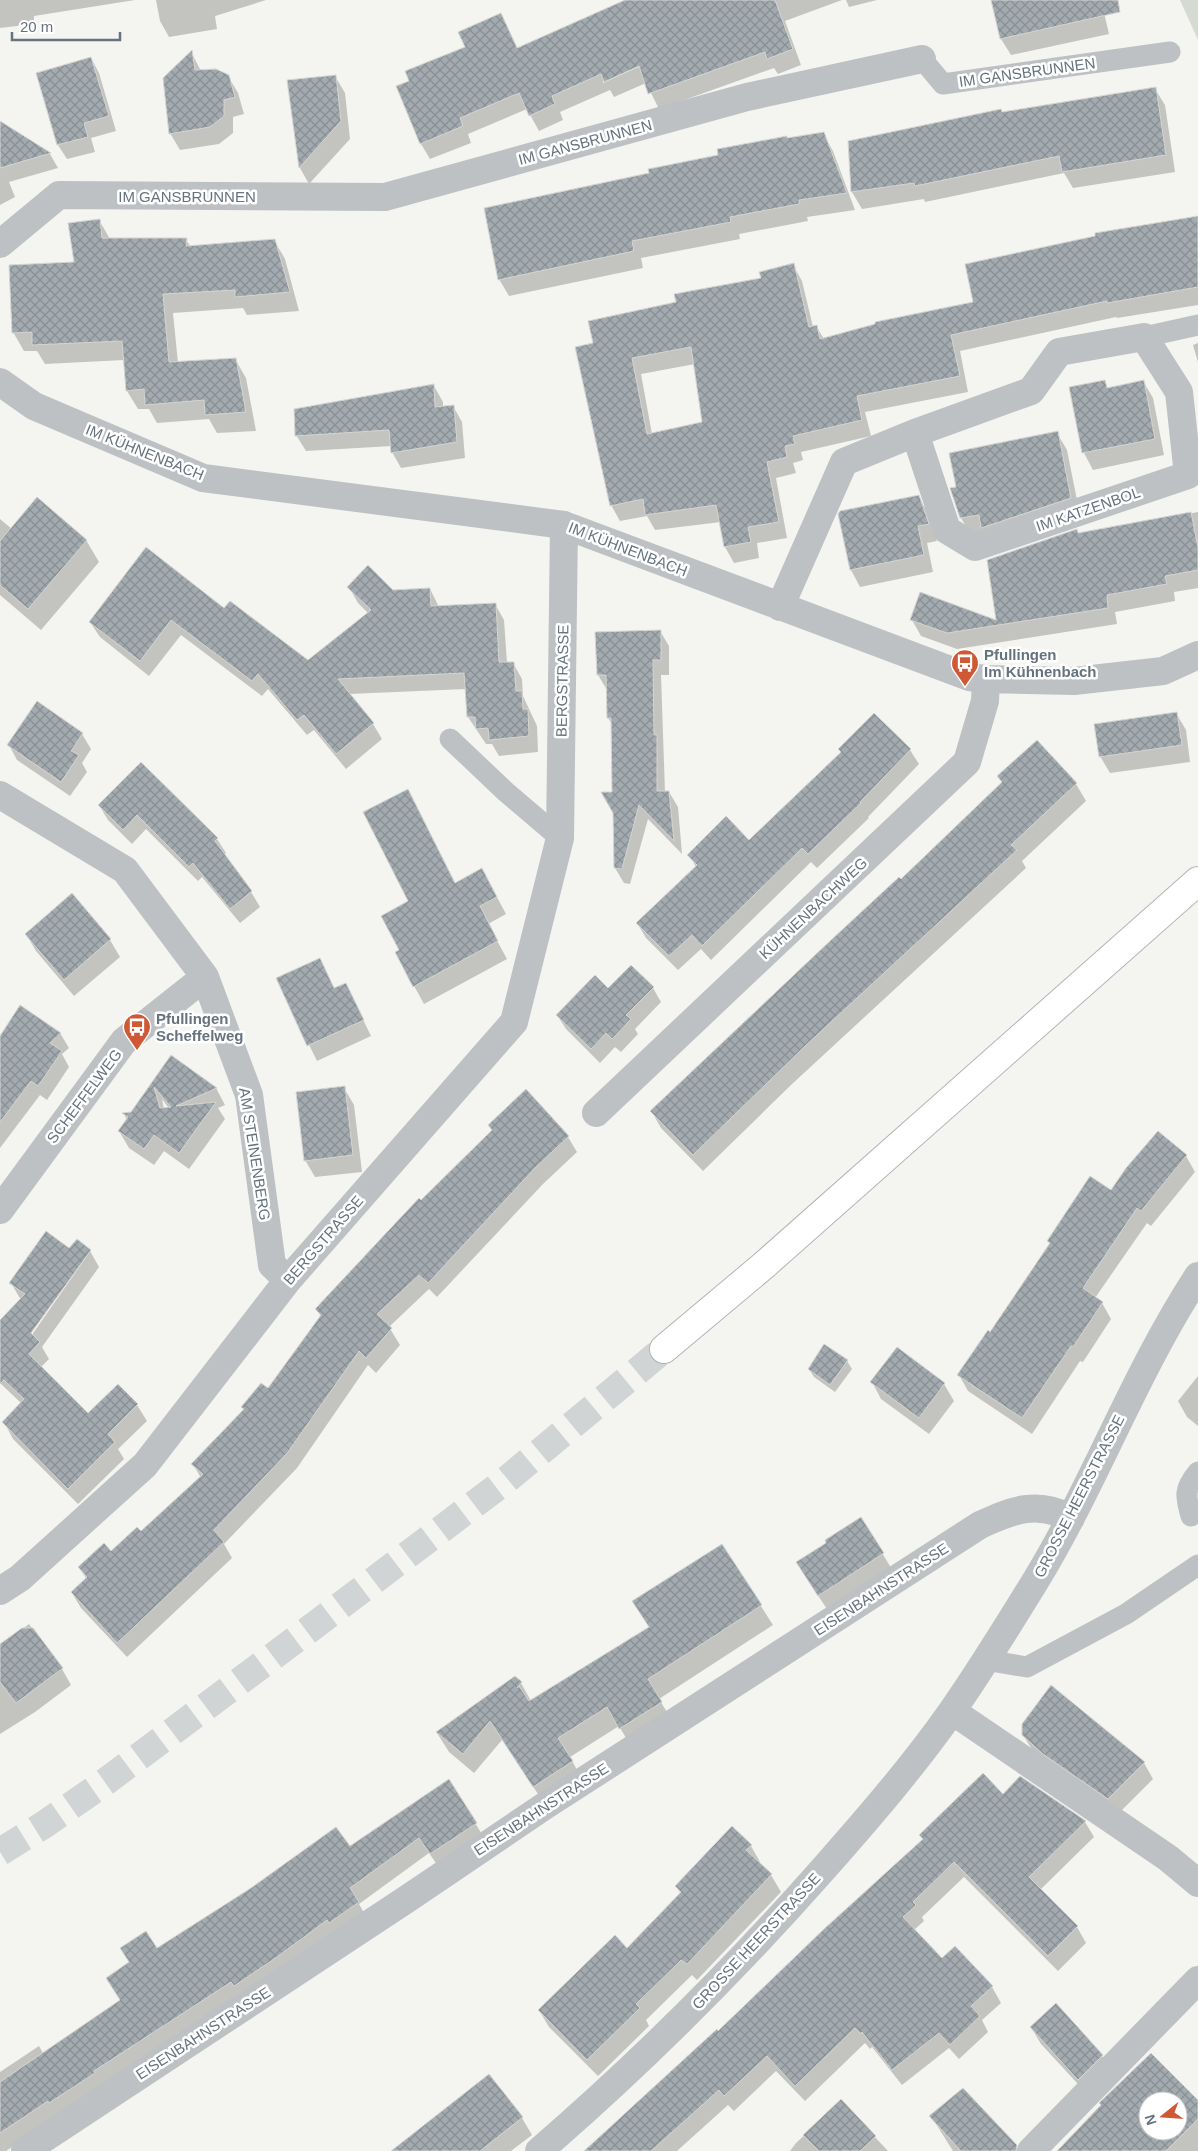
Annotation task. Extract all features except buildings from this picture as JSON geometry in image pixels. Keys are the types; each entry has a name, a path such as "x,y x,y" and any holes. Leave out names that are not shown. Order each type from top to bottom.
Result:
{"main road":[{"path":"664,1349 763,1266 1198,881"}],"street":[{"name":"IM GANSBRUNNEN","path":"0,244 59,195 386,197 747,97 922,58"},
{"path":"780,607 844,462 915,433 1031,392 1060,352 1144,337"},
{"name":"IM KATZENBOL","path":"915,433 948,530 974,547 1188,476 1179,392 1144,337"},
{"name":"IM KÜHNENBACH","path":"0,382 34,406 203,478 564,525 969,677 986,680 1074,681 1163,671 1198,655"},
{"name":"BERGSTRASSE","path":"0,1591 20,1578 145,1465 288,1280 514,1022 560,838 564,525"},
{"name":"KÜHNENBACHWEG","path":"596,1113 967,762 985,700 986,680"},
{"name":"AM STEINENBERG","path":"0,795 125,870 205,977 249,1095 272,1265 288,1280"},
{"name":"SCHEFFELWEG","path":"0,1210 124,1042 205,977"},
{"name":"GROSSE HEERSTRASSE","path":"538,2151 652,2049 741,1960 878,1806 952,1711 1037,1579 1071,1518 1153,1351 1178,1306 1198,1276"},
{"name":"EISENBAHNSTRASSE","path":"25,2151 407,1899 546,1804 980,1524 1007,1513 1026,1508 1058,1510 1071,1518"},
{"path":"952,1711 1168,1858 1198,1883"},
{"path":"1031,2151 1198,1980"}],"lane":[{"name":"IM GANSBRUNNEN","path":"922,58 943,84 1170,52"},
{"path":"1144,337 1198,325"},
{"path":"450,739 506,792 560,838"},
{"path":"1191,1516 1186,1496 1190,1482 1198,1472"},
{"path":"985,1660 1027,1667 1126,1614 1198,1565"}],"shaded area":[{"path":"1180,0 1198,0 1198,40"}],"tunnel":[{"path":"0,1852 45,1824 105,1782 319,1622 505,1481 664,1349"}],"place":[{"name":"Pfullingen Im Kühnenbach","path":"965,687"},
{"name":"Pfullingen Scheffelweg","path":"137,1051"}]}
